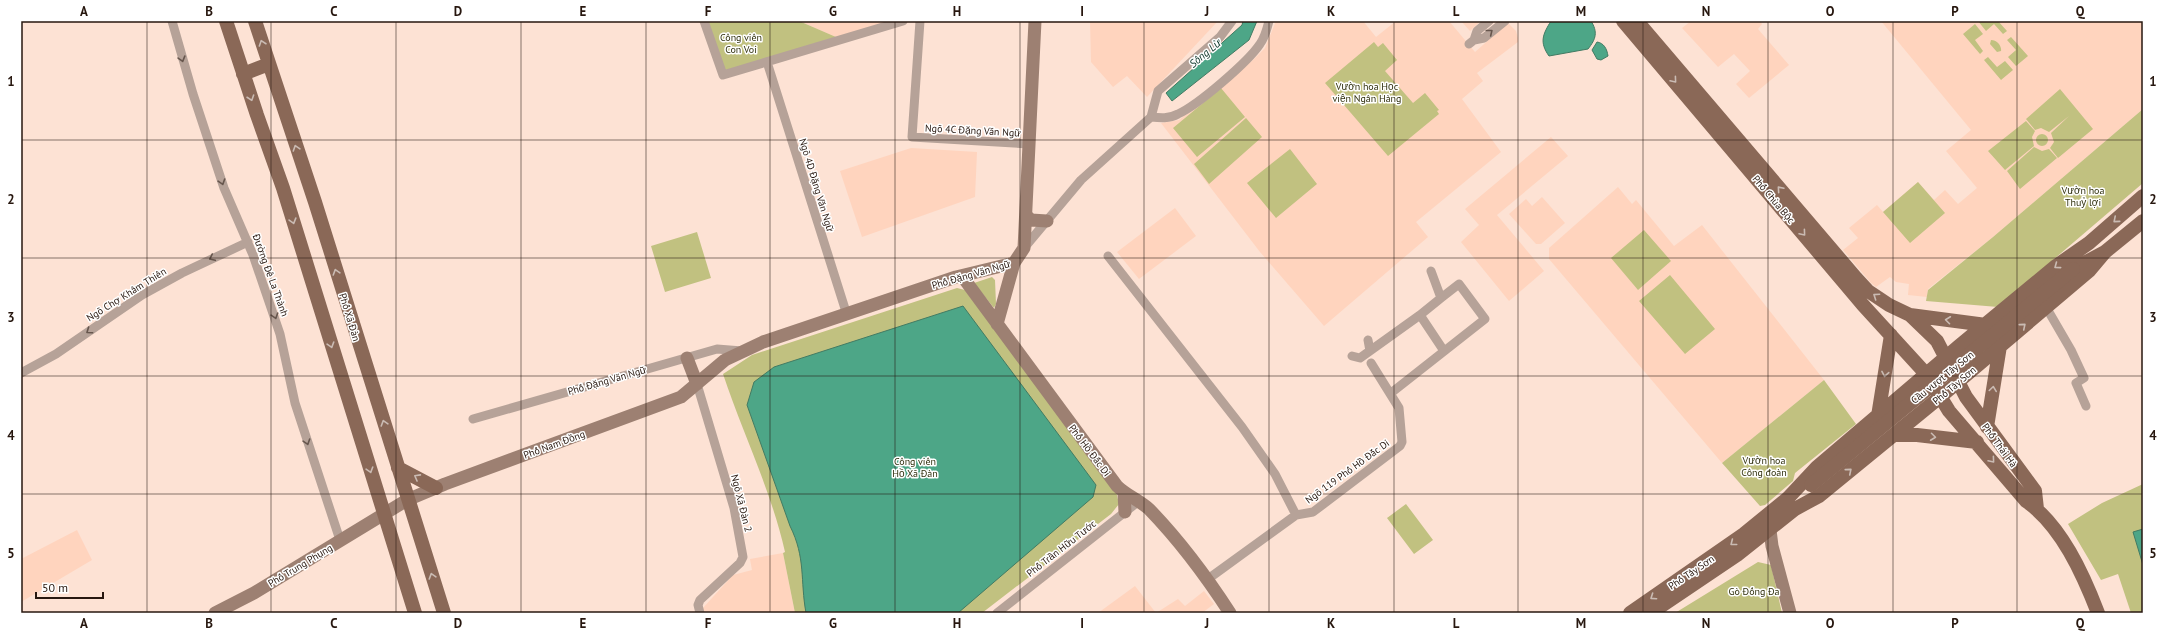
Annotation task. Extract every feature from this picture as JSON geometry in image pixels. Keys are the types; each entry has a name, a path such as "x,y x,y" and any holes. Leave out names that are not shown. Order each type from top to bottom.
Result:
{"main road":[{"path":"226,21 243,74 284,188 383,514 415,613"},
{"name":"Phố Xã Đàn","path":"255,21 444,613"},
{"name":"Phố Chùa Bộc","path":"1623,21 1863,305 1927,375"},
{"name":"Phố Chùa Bộc","path":"1637,21 1659,41 1860,283 1879,298 1910,315 1937,341 1946,358"},
{"path":"243,74 269,64"},
{"name":"Phố Tây Sơn","path":"1630,613 1681,587 1770,530 1792,503 1812,471 1899,399 1970,337 2056,266 2088,243 2143,196"},
{"name":"Phố Tây Sơn","path":"1792,503 1819,496 2090,271 2105,252 2143,220"},
{"name":"Phố Tây Sơn","path":"2073,269 2088,243"},
{"name":"Phố Tây Sơn","path":"2073,269 2105,252"},
{"name":"Cầu vượt Tây Sơn","path":"1811,485 2073,269"},
{"path":"1910,315 1986,325"},
{"path":"1878,416 1891,335"},
{"path":"1970,337 1973,348 1977,353 1988,356"},
{"path":"1987,427 2000,346"},
{"name":"Phố Thái Hà","path":"1946,358 1958,382 1987,427 2035,491 2038,509"},
{"name":"Phố Thái Hà","path":"1927,375 1949,411 2026,501 2038,509 2070,554 2098,613"},
{"path":"1899,399 1911,405 1913,411 1910,422"},
{"path":"1894,435 1917,435 1977,442"},
{"path":"398,468 436,488"},
{"name":"Phố Tây Sơn","path":"1651,613 1728,546 1792,503 1811,485"}],"street":[{"name":"Đường Đê La Thành","path":"172,21 191,88 224,188 248,242 280,334 295,403 340,540"},
{"path":"704,21 723,75 903,21"},
{"name":"Ngõ 4C Đặng Văn Ngữ","path":"920,21 912,137 1029,144"},
{"name":"Phố Đặng Văn Ngữ","path":"697,384 725,360 763,342 962,276 1014,263 1024,248 1027,216 1035,21"},
{"path":"1024,248 1093,168 1151,117 1158,91 1220,37 1232,21"},
{"path":"1151,117 1168,118 1177,115 1224,79 1260,45 1269,21"},
{"path":"1489,21 1477,31 1472,42 1484,38 1505,21"},
{"name":"Ngõ 4D Đặng Văn Ngữ","path":"767,62 847,315"},
{"path":"1027,216 1031,220 1046,221"},
{"name":"Ngõ Chợ Khâm Thiên","path":"21,374 56,354 142,295 182,273 248,242"},
{"path":"1108,256 1242,427 1275,474 1296,515"},
{"path":"997,324 1014,263"},
{"path":"1432,271 1441,298"},
{"name":"Phố Hồ Đắc Di","path":"962,276 1124,492 1139,501 1184,548 1208,579 1230,613"},
{"path":"1352,356 1360,358 1420,315 1459,284 1485,319 1391,393 1371,363"},
{"path":"2046,307 2071,350 2084,378 2076,383 2086,406"},
{"path":"1420,315 1444,350"},
{"path":"1368,340 1370,351"},
{"name":"Phố Đặng Văn Ngữ","path":"473,419 717,349 742,351"},
{"path":"687,358 697,384"},
{"name":"Phố Nam Đồng","path":"407,500 681,397 697,384"},
{"name":"Ngõ Xã Đàn 2","path":"697,384 734,508 743,556 740,563 700,600 698,604 700,613"},
{"name":"Ngõ 119 Phố Hồ Đắc Di","path":"1208,579 1296,515 1313,512 1400,446 1402,442 1399,408 1391,393"},
{"path":"1124,492 1125,512"},
{"name":"Phố Trung Phụng","path":"215,613 254,593 407,500"},
{"name":"Phố Trần Hữu Tước","path":"997,613 1139,501"},
{"path":"1770,530 1772,546 1790,613"}],"shaded area":[{"path":"799,21 890,21 836,37"},
{"path":"1090,21 1218,21 1147,97 1127,76 1113,87 1091,62"},
{"path":"1243,21 1257,21 1249,40 1172,101 1166,93 1242,25"},
{"path":"1276,21 1363,21 1376,37 1396,21 1449,21 1475,52 1508,23 1516,31 1518,38 1518,42 1477,73 1483,81 1462,99 1501,152 1416,222 1428,237 1324,326 1260,252 1161,123 1179,120 1253,60 1265,48"},
{"path":"1461,21 1481,21 1470,31"},
{"path":"1551,21 1591,21 1595,29 1593,42 1588,49 1549,56 1544,46 1543,38"},
{"path":"1691,21 1760,21 1762,24 1758,29 1789,65 1749,98 1736,84 1750,71 1734,54 1718,67 1682,28"},
{"path":"1881,21 2143,21 2143,109 1993,237 1928,289 1927,297 1908,295 1909,284 1896,282 1890,277 1876,287 1843,250 1858,238 1849,228 1877,205 1883,212 1918,182 1934,200 1945,190 1958,204 1977,188 1946,151 1971,130"},
{"path":"1597,42 1603,45 1608,53 1608,56 1601,60 1597,59 1592,50"},
{"path":"1551,137 1568,156 1497,215 1544,271 1509,301 1461,242 1479,225 1465,209"},
{"path":"911,148 977,152 975,197 862,237 840,171"},
{"path":"1618,187 1632,204 1636,200 1674,246 1702,225 1824,380 1722,463 1549,259 1549,248"},
{"path":"1542,197 1565,223 1541,244 1536,244 1509,214 1526,199 1532,206"},
{"path":"1175,208 1196,236 1139,279 1117,252"},
{"name":"Công viên Hồ Xã Đàn","path":"963,306 1096,485 1093,497 958,613 806,613 801,559 798,548 747,405 754,382 774,367"},
{"path":"2143,529 2143,565 2133,532"},
{"path":"77,530 92,560 21,602 21,559"},
{"path":"783,553 795,613 704,613 702,609 733,575 752,570 750,559"},
{"path":"1135,586 1156,613 1098,613"},
{"path":"1204,591 1214,604 1202,613 1156,613 1178,599 1185,606"}],"green space":[{"name":"Công viên Con Voi","path":"708,21 799,21 836,37 725,71"},
{"path":"1978,21 1998,21 2007,31 2003,34 1994,24 1986,31"},
{"path":"1975,24 1983,34 1975,40 1983,51 1980,54 1963,34"},
{"path":"2011,37 2028,56 2016,66 2008,57 2016,50 2007,40"},
{"path":"1991,40 1999,44 2001,51 1997,52 1990,44"},
{"name":"Vườn hoa Học viện Ngân Hàng","path":"1374,42 1378,47 1383,43 1397,60 1385,71 1413,103 1425,93 1439,110 1437,111 1439,114 1388,156 1325,83"},
{"path":"1988,57 1997,67 2005,61 2013,70 2001,80 1984,60"},
{"path":"1221,88 1245,117 1197,157 1173,128"},
{"path":"2060,89 2093,129 2058,158 2050,148 2054,142 2051,133 2069,116 2049,132 2041,128 2035,130 2026,119"},
{"name":"Vườn hoa Thuỷ lợi","path":"2143,109 2143,183 1998,307 1926,301 1928,290 1993,237"},
{"path":"1246,118 1262,137 1209,184 1194,164"},
{"path":"2026,121 2035,131 2032,137 2034,146 2005,170 1988,151"},
{"path":"2040,134 2044,134 2048,140 2044,146 2040,146 2036,142 2036,138"},
{"path":"2034,147 2042,151 2049,149 2057,158 2020,189 2007,171"},
{"path":"1290,149 1317,184 1276,218 1247,183"},
{"path":"1918,182 1945,213 1910,243 1883,212"},
{"path":"1644,230 1671,261 1638,290 1611,258"},
{"path":"697,232 711,278 665,292 651,246"},
{"path":"1670,275 1715,329 1685,354 1639,301"},
{"path":"992,277 995,280 996,304 994,308 974,283"},
{"name":"Công viên Hồ Xã Đàn","path":"957,288 965,290 1116,491 1119,504 1111,514 982,613 795,613 783,553 785,552 779,529 765,484 723,374 752,355"},
{"name":"Vườn hoa Công đoàn","path":"1824,380 1856,424 1795,473 1793,481 1765,505 1760,506 1722,463"},
{"path":"2143,484 2143,613 2131,613 2118,574 2101,580 2068,524 2102,503"},
{"path":"1406,504 1433,540 1414,554 1387,518"},
{"name":"Gò Đống Đa","path":"1758,562 1771,565 1782,613 1675,613"}],"water label":[{"name":"Sông Lừ","path":"1205,53"}]}
